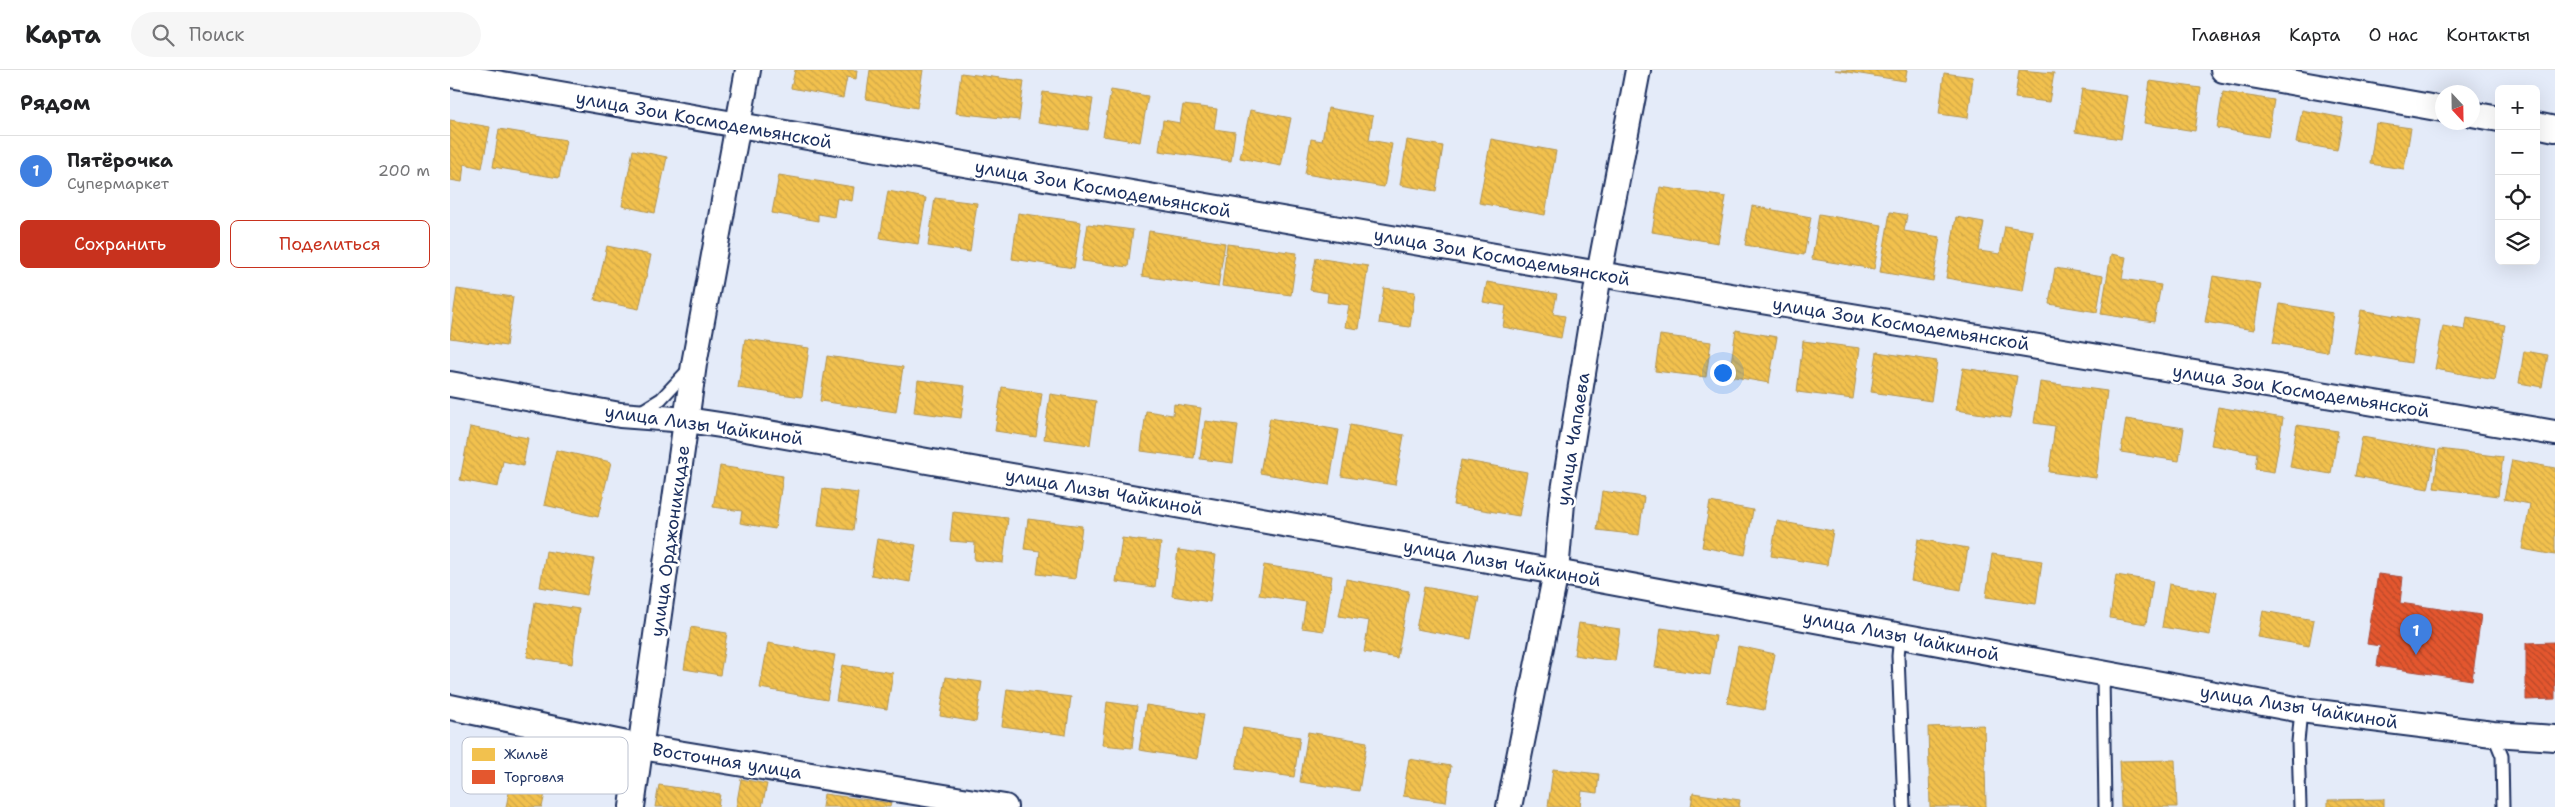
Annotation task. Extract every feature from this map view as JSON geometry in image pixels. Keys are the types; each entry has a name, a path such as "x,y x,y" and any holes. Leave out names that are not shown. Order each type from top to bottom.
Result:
{"street":[{"name":"улица Орджоникидзе","path":"632,807 694,364 748,70"},
{"name":"улица Чапаева","path":"1508,807 1556,572 1562,503 1599,274 1638,70"},
{"path":"2222,70 2435,108"},
{"name":"улица Зои Космодемьянской","path":"450,75 1599,274 2555,433"},
{"path":"2480,115 2495,118"},
{"path":"2540,126 2555,128"},
{"name":"улица Лизы Чайкиной","path":"450,384 620,415 687,420 1556,572 2103,675 2301,710 2493,734 2555,738"},
{"name":"Восточная улица","path":"450,707 593,737"},
{"name":"Восточная улица","path":"628,744 1005,807"}],"lane":[{"path":"620,415 642,411 661,400 694,364"},
{"path":"1900,636 1898,656 1904,807"},
{"path":"2103,675 2105,807"},
{"path":"2300,807 2298,742 2301,710"},
{"path":"2493,734 2502,756 2503,807"}],"building: Жильё":[{"path":"795,70 857,70 856,79 847,77 843,98 791,88"},
{"path":"870,70 923,70 917,108 866,99"},
{"path":"1835,70 1907,70 1905,81"},
{"path":"2019,70 2054,73 2049,102 2015,98"},
{"path":"961,73 1024,81 1019,120 956,113"},
{"path":"1944,73 1973,77 1968,118 1939,114"},
{"path":"2150,81 2201,88 2195,131 2144,123"},
{"path":"2082,89 2128,96 2121,139 2075,132"},
{"path":"1111,90 1148,96 1140,142 1103,136"},
{"path":"1043,92 1093,99 1088,130 1038,123"},
{"path":"2223,92 2274,100 2268,137 2217,128"},
{"path":"1183,105 1217,109 1214,129 1235,132 1231,161 1159,151 1163,120 1180,123"},
{"path":"1328,108 1373,116 1369,140 1392,144 1384,187 1305,174 1311,139 1322,141"},
{"path":"1250,110 1291,118 1281,166 1240,158"},
{"path":"2302,110 2343,118 2337,150 2296,143"},
{"path":"450,120 490,127 482,168 464,164 462,182 450,180"},
{"path":"2376,123 2411,128 2404,169 2370,164"},
{"path":"499,129 566,140 559,178 493,167"},
{"path":"1491,139 1556,151 1545,215 1479,203"},
{"path":"1407,140 1443,146 1436,191 1400,185"},
{"path":"633,150 667,157 655,213 622,206"},
{"path":"779,175 854,187 852,201 837,198 834,217 818,214 818,221 772,213"},
{"path":"1660,187 1726,197 1718,243 1652,232"},
{"path":"888,191 926,198 918,244 880,238"},
{"path":"935,198 977,203 970,252 928,246"},
{"path":"1752,206 1811,217 1804,255 1745,245"},
{"path":"1890,212 1907,215 1904,231 1940,237 1933,281 1880,272"},
{"path":"1018,213 1081,222 1074,268 1012,259"},
{"path":"1819,214 1882,225 1874,269 1812,259"},
{"path":"1956,217 1984,222 1979,251 2000,254 2005,226 2033,231 2023,291 1946,278"},
{"path":"1088,224 1133,230 1128,267 1082,261"},
{"path":"1149,231 1225,243 1218,287 1142,276"},
{"path":"1227,244 1297,253 1291,295 1222,286"},
{"path":"607,246 651,255 639,309 595,300"},
{"path":"2111,254 2126,257 2122,279 2161,285 2154,322 2101,314"},
{"path":"1316,258 1368,266 1359,329 1345,327 1349,305 1327,302 1328,293 1310,290"},
{"path":"2055,268 2103,276 2097,312 2049,304"},
{"path":"2213,276 2261,284 2254,330 2205,322"},
{"path":"1487,282 1557,294 1553,314 1565,316 1561,338 1503,327 1506,306 1483,302"},
{"path":"1384,288 1415,292 1410,327 1379,323"},
{"path":"457,289 513,297 506,346 450,338"},
{"path":"2280,304 2333,313 2327,352 2273,343"},
{"path":"2361,310 2418,320 2411,363 2354,353"},
{"path":"2467,318 2505,325 2495,380 2435,369 2443,326 2465,330"},
{"path":"1736,330 1777,337 1769,383 1729,376"},
{"path":"1660,335 1711,342 1706,377 1655,371"},
{"path":"745,339 809,348 802,397 738,388"},
{"path":"1803,341 1860,348 1853,399 1797,392"},
{"path":"2524,351 2548,355 2542,387 2519,383"},
{"path":"1877,352 1937,361 1931,401 1871,392"},
{"path":"827,356 903,367 896,412 820,401"},
{"path":"1963,368 2017,376 2010,418 1956,410"},
{"path":"918,380 965,386 961,418 914,412"},
{"path":"2040,382 2107,391 2096,478 2049,472 2055,426 2034,423"},
{"path":"1002,387 1042,393 1036,437 995,431"},
{"path":"1050,394 1096,401 1090,445 1044,439"},
{"path":"1174,404 1201,408 1194,458 1141,451 1146,411 1173,415"},
{"path":"2218,407 2283,418 2274,472 2255,469 2257,453 2211,445"},
{"path":"1270,418 1339,430 1329,485 1260,473"},
{"path":"2126,419 2184,428 2179,461 2121,452"},
{"path":"1205,421 1238,425 1233,463 1200,459"},
{"path":"1350,425 1404,435 1395,485 1341,476"},
{"path":"2297,425 2338,431 2331,474 2290,467"},
{"path":"470,427 528,438 523,466 503,461 498,487 460,480"},
{"path":"2362,437 2436,450 2428,489 2355,476"},
{"path":"2439,449 2503,457 2498,496 2434,488"},
{"path":"556,450 611,462 598,517 544,505"},
{"path":"1461,460 1527,472 1519,516 1453,505"},
{"path":"2512,460 2555,468 2555,555 2522,549 2530,504 2504,499"},
{"path":"720,466 783,476 775,529 740,523 742,511 713,507"},
{"path":"823,489 858,493 853,530 818,526"},
{"path":"1602,491 1644,497 1639,535 1597,530"},
{"path":"1710,502 1753,510 1745,555 1702,547"},
{"path":"953,512 1008,518 1003,563 974,560 975,543 950,541"},
{"path":"1028,519 1082,526 1075,579 1037,574 1040,551 1024,549"},
{"path":"1777,521 1833,531 1827,565 1771,556"},
{"path":"1122,538 1161,543 1155,587 1116,582"},
{"path":"877,539 916,545 910,582 871,575"},
{"path":"1918,539 1968,548 1961,590 1911,581"},
{"path":"1178,550 1216,555 1210,602 1172,596"},
{"path":"546,551 594,559 587,595 540,587"},
{"path":"1992,554 2042,561 2036,604 1986,597"},
{"path":"1264,565 1332,576 1324,631 1302,628 1306,602 1259,595"},
{"path":"2116,575 2153,581 2146,624 2110,618"},
{"path":"1346,579 1409,591 1397,658 1364,652 1369,621 1339,616"},
{"path":"2169,584 2217,592 2210,635 2162,627"},
{"path":"1424,587 1479,597 1471,639 1416,629"},
{"path":"535,602 579,609 572,664 527,657"},
{"path":"2263,611 2314,620 2309,646 2258,637"},
{"path":"1579,623 1620,629 1615,661 1574,655"},
{"path":"691,627 727,633 720,675 684,669"},
{"path":"1661,628 1716,636 1710,675 1655,667"},
{"path":"768,643 835,655 827,700 760,688"},
{"path":"1738,646 1775,654 1764,710 1727,703"},
{"path":"842,665 893,673 887,709 836,701"},
{"path":"946,677 982,682 976,722 940,716"},
{"path":"1007,689 1071,697 1066,735 1002,726"},
{"path":"1107,702 1137,706 1132,748 1102,745"},
{"path":"1146,705 1204,714 1197,759 1139,750"},
{"path":"1984,725 1986,807 1930,807 1928,727"},
{"path":"1243,728 1300,737 1294,777 1236,769"},
{"path":"1308,732 1367,742 1359,791 1300,782"},
{"path":"1409,759 1451,766 1446,802 1403,796"},
{"path":"2175,760 2177,807 2121,807 2119,761"},
{"path":"1553,769 1599,774 1597,793 1582,791 1580,807 1548,807"},
{"path":"741,779 767,784 762,807 736,807"},
{"path":"659,785 720,794 718,807 655,807"},
{"path":"1693,793 1740,800 1739,807 1691,807"},
{"path":"509,794 545,794 542,807 506,807"},
{"path":"824,794 891,803 890,807 822,807"},
{"path":"2384,799 2384,807 2328,807 2328,800"}],"building: Торговля":[{"path":"2378,574 2403,577 2400,603 2481,615 2472,680 2377,666 2380,646 2367,644"},
{"path":"2555,642 2555,699 2526,700 2526,643"}],"place":[{"name":"Пятёрочка","path":"2416,655"}]}
